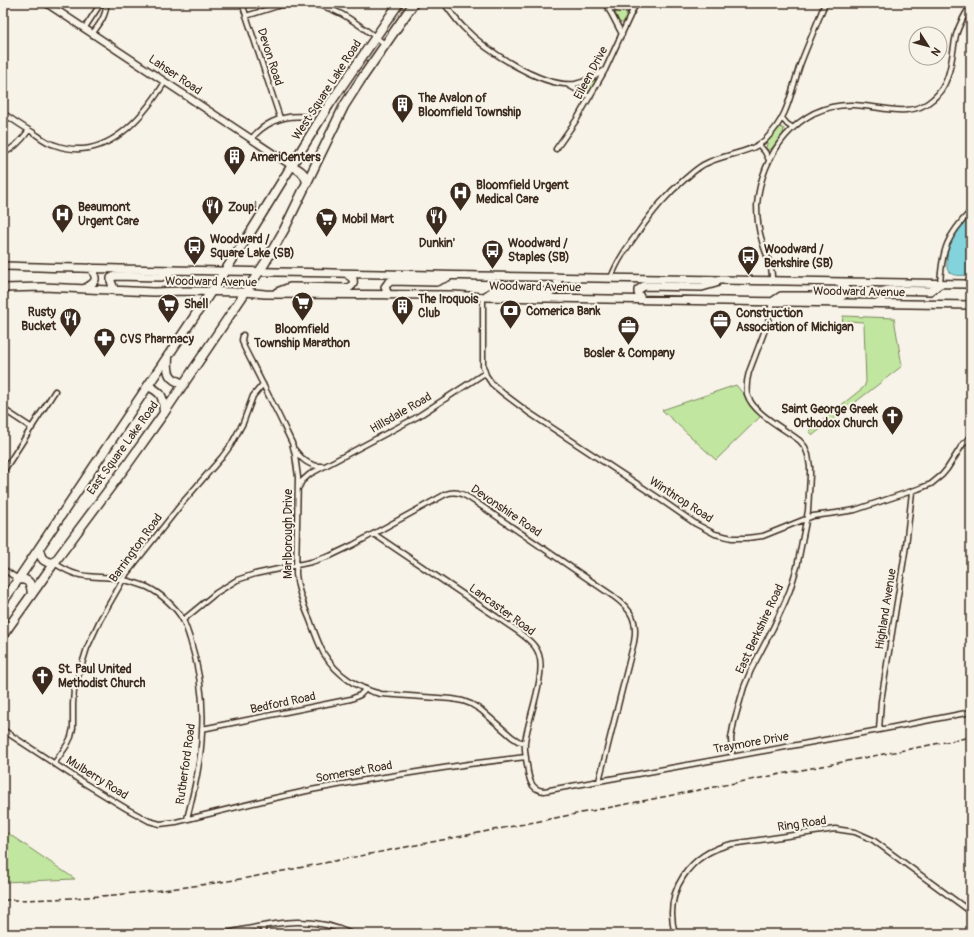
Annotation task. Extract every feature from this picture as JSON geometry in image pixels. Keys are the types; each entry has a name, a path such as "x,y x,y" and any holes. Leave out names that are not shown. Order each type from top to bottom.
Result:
{"highway":[{"name":"West Square Lake Road","path":"225,271 258,221 333,100 399,3"},
{"name":"West Square Lake Road","path":"259,272 280,237 344,106 414,3"},
{"path":"292,166 303,173 307,182"},
{"name":"East Square Lake Road","path":"3,602 225,271"},
{"name":"East Square Lake Road","path":"3,635 164,413 259,272"},
{"path":"168,357 168,370 170,376 174,380 184,384"},
{"path":"148,386 161,395 164,413"},
{"path":"39,549 41,557 45,562 54,563"},
{"path":"18,579 28,581 31,586 32,594"}],"main road":[{"name":"Woodward Avenue","path":"3,266 772,282 971,284"},
{"path":"84,288 92,283 96,278 91,268"},
{"path":"115,290 111,278 115,276 161,277 175,270"},
{"path":"273,294 290,286 349,288 353,286 354,279 347,274"},
{"path":"388,295 385,287 391,281 436,282 452,275"},
{"path":"484,297 494,290 550,292 557,288 558,283 556,277"},
{"path":"641,299 638,290 644,286 702,287 724,280"},
{"path":"772,302 781,296 842,296 846,293 846,290 841,283"},
{"path":"883,303 881,295 882,292 886,290 931,291 940,284"},
{"name":"Woodward Avenue","path":"3,288 30,287 154,292 211,291 273,294 453,295 484,297 971,305"}],"street":[{"name":"Lahser Road","path":"46,3 292,166"},
{"path":"84,29 101,3"},
{"path":"92,34 104,17 106,3"},
{"name":"Devon Road","path":"242,3 280,118"},
{"path":"246,16 281,5 293,3"},
{"path":"304,3 321,5 338,12 351,19 386,44"},
{"path":"444,3 473,37 496,54 521,69 547,80 565,84 590,97"},
{"name":"Eileen Drive","path":"556,149 573,125 605,70 636,3"},
{"path":"611,278 618,263 634,237 657,206 678,185 708,162 759,145 772,132 787,109 801,64 826,3"},
{"path":"605,4 617,10 634,8"},
{"path":"605,4 622,34"},
{"path":"772,282 772,270 760,236 757,211 758,200 769,160 780,143 801,121 813,114 835,106 853,105 893,110 906,110 918,108 931,102 941,91 946,82 957,34 963,18 971,6"},
{"path":"565,84 576,84 582,82 605,70"},
{"path":"3,113 49,143 64,148 93,148 118,136 135,122 150,106 166,82"},
{"path":"251,139 262,128 280,118 298,116 308,117"},
{"path":"782,118 793,128"},
{"path":"3,154 16,146 29,130"},
{"path":"759,145 769,160"},
{"path":"940,284 942,259 947,242 957,226 971,211"},
{"path":"484,297 483,366 485,373"},
{"name":"East Berkshire Road","path":"732,757 732,730 740,698 751,670 773,628 790,590 797,567 806,519 810,475 810,461 805,446 759,410 750,399 747,389 747,378 768,322 772,302"},
{"name":"Marlborough Drive","path":"243,335 242,340 244,347 285,427 294,448 298,490 296,577 300,596 322,650 331,664 353,683 381,694 452,698 471,704 481,710 512,737 525,743"},
{"name":"Hillsdale Road","path":"298,490 306,477 413,419 485,373"},
{"name":"Winthrop Road","path":"485,373 492,384 528,412 696,524 722,536 732,538 753,538 768,535 806,519 855,510 912,492 931,484 942,475 964,444 971,437"},
{"name":"Barrington Road","path":"54,764 67,745 72,733 74,690 94,630 134,564 183,502 227,451 243,423 253,396 263,384"},
{"path":"3,472 55,391"},
{"path":"3,409 32,428"},
{"path":"294,448 307,463 315,466 325,466"},
{"name":"Devonshire Road","path":"183,620 216,593 237,580 261,572 330,556 354,545 446,494 452,492 459,493 474,501 607,591 620,601 632,615 635,623 635,637 600,781"},
{"name":"Highland Avenue","path":"879,730 881,701 905,553 912,492"},
{"name":"Lancaster Road","path":"374,534 516,630 536,648 540,658 540,672 525,743 530,782 536,789"},
{"name":"Rutherford Road","path":"54,563 63,569 76,574 115,578 147,588 158,594 183,620 193,648 197,667 201,701 202,729 195,785 187,819"},
{"path":"3,569 18,579"},
{"name":"Bedford Road","path":"202,729 351,699 360,695 366,689"},
{"name":"Traymore Drive","path":"536,789 544,791 971,712"},
{"name":"Mulberry Road","path":"3,730 54,764 149,821 164,824 187,819"},
{"name":"Somerset Road","path":"187,819 311,790 462,765 526,758"},
{"name":"Ring Road","path":"675,934 672,920 672,910 676,891 687,870 705,854 718,847 732,844 831,830 855,832 873,840 971,912"},
{"path":"222,934 284,922 318,923 332,926 352,934"},
{"path":"263,926 263,934"}],"green space":[{"path":"626,11 628,13 626,19 621,23 619,22 615,12"},
{"path":"596,79 595,84 589,91 578,86"},
{"path":"781,127 784,129 783,134 770,150 767,150 766,148 769,139 773,133"},
{"path":"843,316 894,318 902,366 813,435 809,431 864,387 866,382 864,324 863,322 848,321 845,325 842,325"},
{"path":"736,385 761,416 716,460 662,410"},
{"path":"3,830 75,879 3,882"}],"water":[{"path":"971,216 971,275 955,275 950,273 947,269 948,248 957,231"}],"railway":[{"path":"3,900 34,900 125,894 247,878 971,737"}],"place":[{"name":"The Avalon of Bloomfield Township","path":"402,124"},
{"name":"AmeriCenters","path":"234,176"},
{"name":"Bloomfield Urgent Medical Care","path":"460,212"},
{"name":"Zoup!","path":"212,226"},
{"name":"Beaumont Urgent Care","path":"63,234"},
{"name":"Dunkin'","path":"437,236"},
{"name":"Mobil Mart","path":"326,238"},
{"name":"Woodward / Square Lake (SB)","path":"195,266"},
{"name":"Woodward / Staples (SB)","path":"492,270"},
{"name":"Woodward / Berkshire (SB)","path":"749,276"},
{"name":"Bloomfield Township Marathon","path":"302,322"},
{"name":"Shell","path":"168,324"},
{"name":"The Iroquois Club","path":"402,326"},
{"name":"Comerica Bank","path":"510,330"},
{"name":"Rusty Bucket","path":"71,338"},
{"name":"Construction Association of Michigan","path":"720,340"},
{"name":"Bosler & Company","path":"629,346"},
{"name":"CVS Pharmacy","path":"104,358"},
{"name":"Saint George Greek Orthodox Church","path":"893,436"},
{"name":"St. Paul United Methodist Church","path":"42,696"}]}
